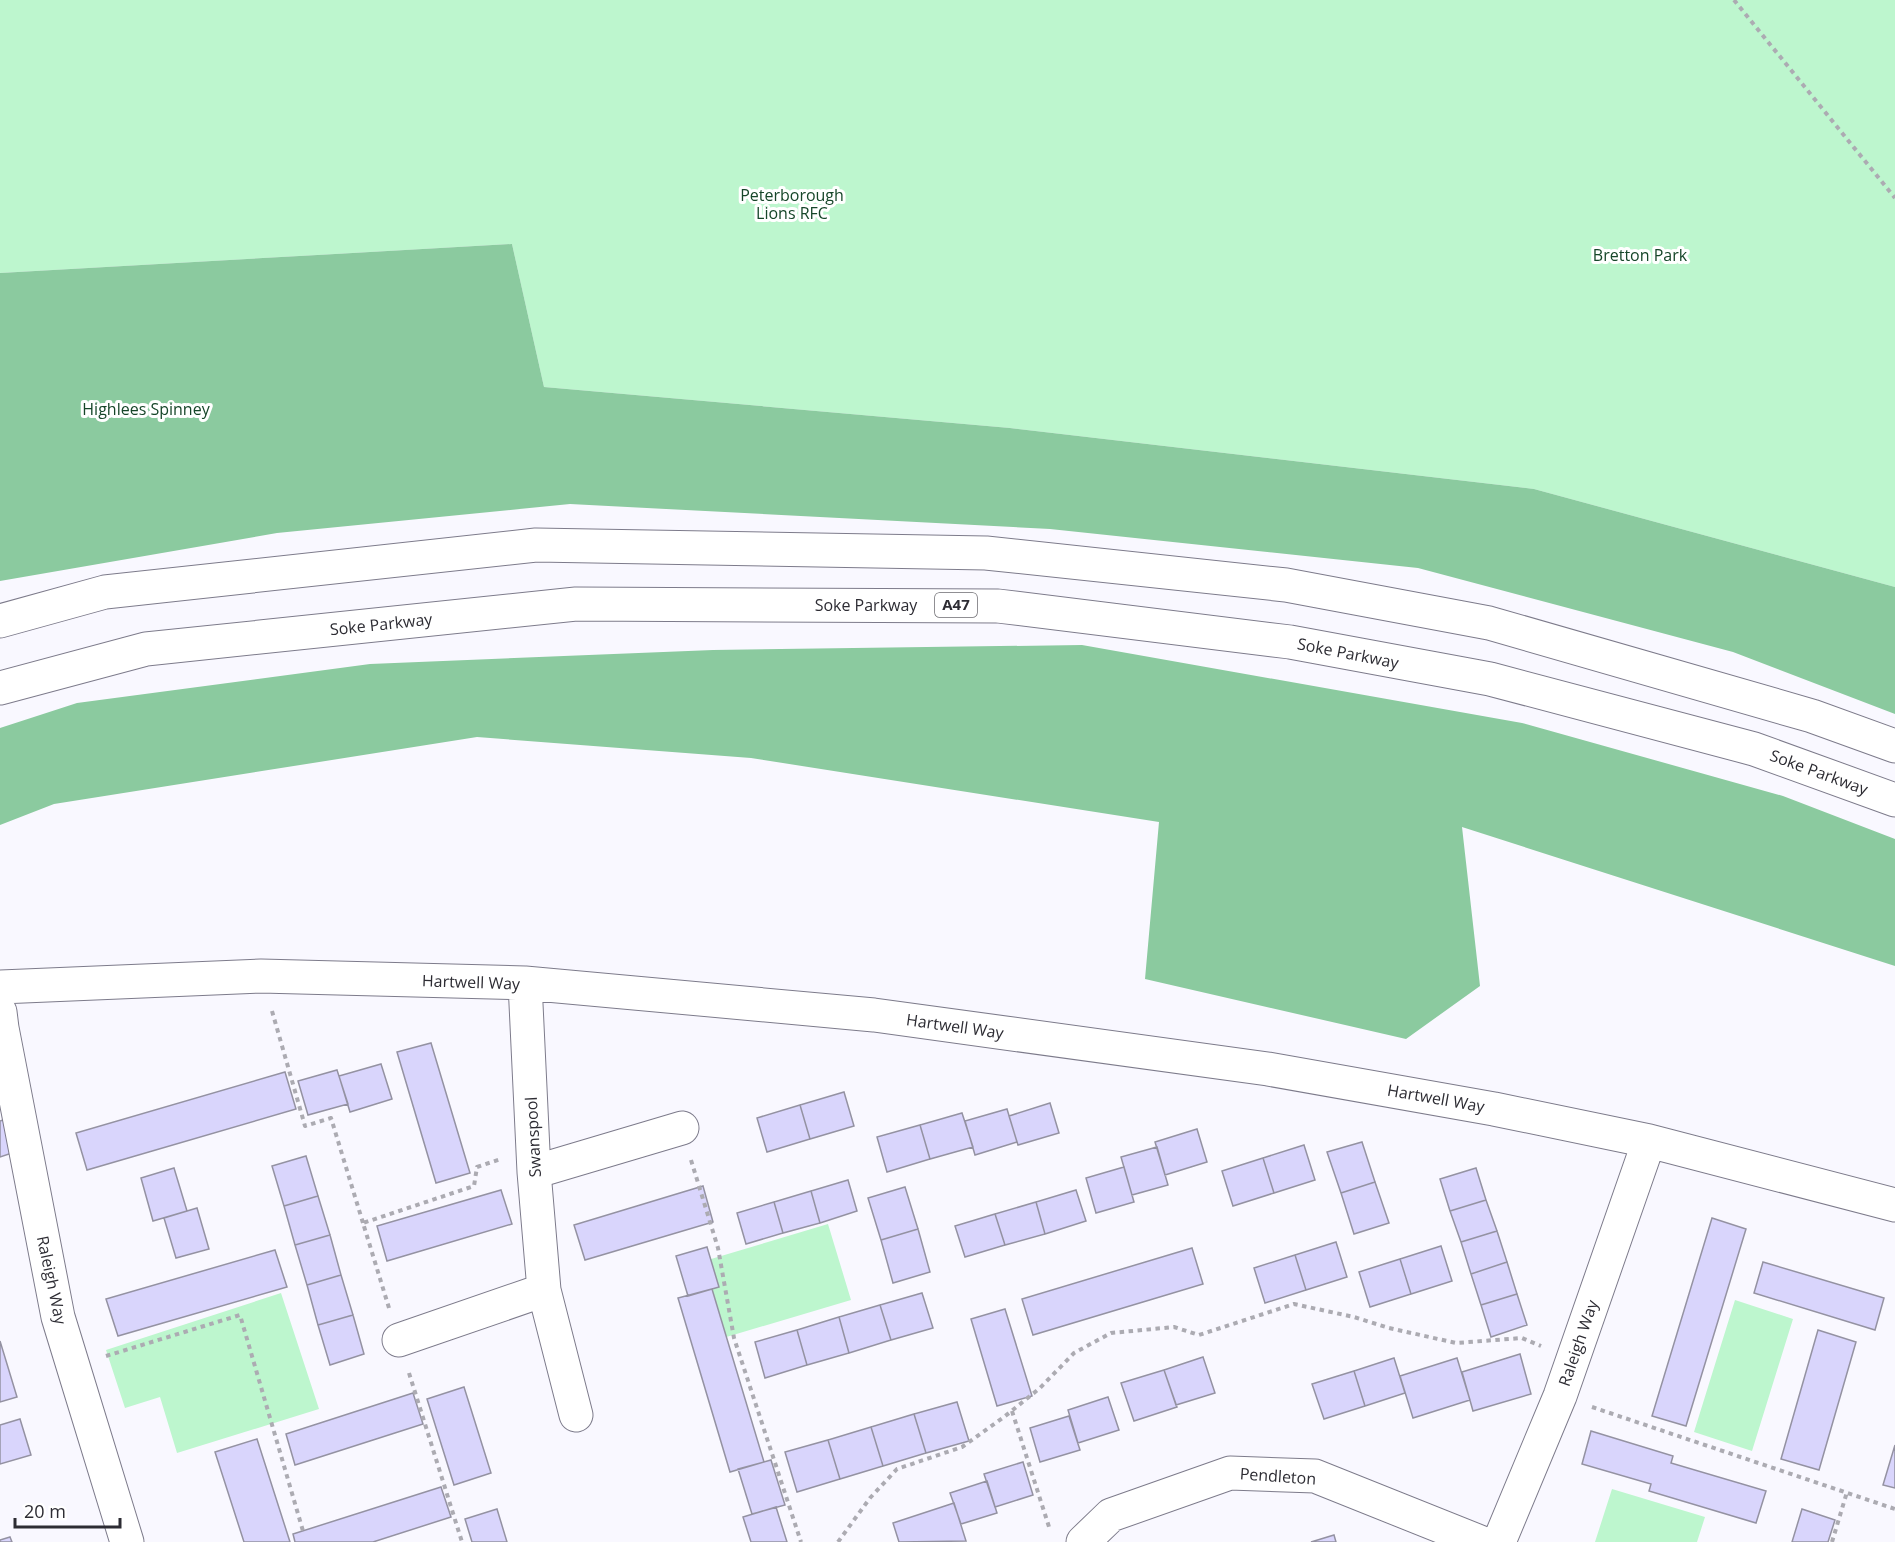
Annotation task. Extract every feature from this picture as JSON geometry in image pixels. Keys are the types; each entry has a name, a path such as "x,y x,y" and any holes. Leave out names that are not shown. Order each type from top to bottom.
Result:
{"main road":[{"path":"0,621 105,592 536,545 986,553 1286,585 1489,623 1812,716 1895,746"},
{"name":"Soke Parkway","path":"0,688 146,649 576,604 998,606 1290,642 1490,679 1754,749 1895,800"},
{"name":"Hartwell Way","path":"0,987 261,976 525,983 874,1015 1268,1069 1494,1108 1649,1141 1895,1206"},
{"name":"Swanspool","path":"525,983 533,1160 544,1290 576,1415"},
{"name":"Raleigh Way","path":"0,1012 58,1317 127,1542"},
{"path":"533,1160 682,1128"},
{"name":"Raleigh Way","path":"1499,1542 1564,1383 1649,1141"},
{"path":"399,1340 544,1290"},
{"name":"Pendleton","path":"1083,1542 1111,1515 1230,1473 1315,1476 1480,1542"}],"path":[{"path":"1734,0 1895,198"},
{"path":"261,976 305,1126 331,1118 462,1542"},
{"path":"682,1128 718,1248 734,1338 801,1542"},
{"path":"363,1223 474,1186 477,1167 533,1160"},
{"path":"838,1542 870,1498 897,1469 962,1447 1040,1388 1074,1353 1111,1333 1174,1327 1198,1335 1294,1304 1456,1343 1522,1338 1543,1347 1564,1383 1895,1509"},
{"path":"74,1366 240,1315 303,1531"},
{"path":"1012,1411 1050,1531"},
{"path":"1832,1542 1847,1492"}],"green space":[{"path":"0,0 1895,0 1895,587 1534,489 1010,428 544,387 512,244 0,273"},
{"name":"Highlees Spinney","path":"512,244 544,387 1010,428 1534,489 1895,587 1895,714 1733,652 1418,568 1050,529 570,504 277,533 0,581 0,273"},
{"path":"1082,645 1522,723 1783,796 1895,839 1895,966 1462,827 1480,986 1406,1039 1145,979 1159,822 751,758 477,737 54,804 0,825 0,728 77,703 370,664 713,650"},
{"path":"828,1224 851,1300 723,1338 701,1262"},
{"path":"281,1293 319,1409 177,1453 160,1397 125,1408 106,1350"},
{"path":"1735,1300 1793,1319 1752,1451 1694,1432"},
{"path":"1612,1489 1705,1517 1697,1542 1595,1542"}],"building":[{"path":"431,1043 470,1173 436,1183 397,1052"},
{"path":"381,1064 392,1099 350,1112 339,1076"},
{"path":"337,1070 348,1104 308,1115 298,1081"},
{"path":"285,1072 296,1109 87,1170 76,1133"},
{"path":"844,1092 854,1126 810,1139 800,1105"},
{"path":"1050,1103 1059,1133 1018,1145 1009,1116"},
{"path":"800,1105 810,1139 767,1152 757,1118"},
{"path":"1007,1109 1017,1142 975,1155 965,1121"},
{"path":"962,1113 973,1147 930,1159 920,1125"},
{"path":"6,1119 15,1152 0,1157 0,1121"},
{"path":"920,1125 930,1159 887,1172 877,1137"},
{"path":"1197,1129 1207,1162 1165,1175 1155,1142"},
{"path":"1362,1142 1375,1182 1341,1193 1327,1152"},
{"path":"1304,1145 1315,1180 1274,1193 1263,1158"},
{"path":"1157,1147 1168,1185 1132,1195 1121,1157"},
{"path":"306,1156 318,1196 284,1206 272,1166"},
{"path":"1263,1158 1274,1193 1233,1206 1222,1171"},
{"path":"1124,1167 1134,1202 1096,1213 1086,1178"},
{"path":"174,1168 187,1211 153,1221 141,1178"},
{"path":"1476,1168 1486,1200 1450,1211 1440,1179"},
{"path":"848,1180 857,1211 820,1223 811,1191"},
{"path":"1375,1182 1389,1223 1354,1234 1341,1193"},
{"path":"703,1186 713,1222 585,1260 574,1225"},
{"path":"905,1187 918,1229 881,1240 868,1198"},
{"path":"501,1190 512,1224 387,1261 377,1226"},
{"path":"1076,1190 1086,1221 1045,1234 1036,1202"},
{"path":"811,1191 820,1223 783,1233 774,1202"},
{"path":"318,1196 330,1235 295,1245 284,1206"},
{"path":"1486,1200 1497,1231 1461,1242 1450,1211"},
{"path":"774,1202 783,1233 746,1244 737,1213"},
{"path":"1036,1202 1045,1234 1005,1245 995,1214"},
{"path":"197,1208 209,1249 176,1258 164,1218"},
{"path":"995,1214 1005,1245 965,1257 955,1226"},
{"path":"1712,1218 1746,1229 1686,1426 1652,1416"},
{"path":"918,1229 930,1272 893,1283 881,1240"},
{"path":"1497,1231 1507,1262 1471,1274 1461,1242"},
{"path":"330,1235 341,1275 307,1285 295,1245"},
{"path":"1336,1242 1347,1277 1306,1290 1295,1255"},
{"path":"1441,1246 1452,1281 1411,1294 1400,1259"},
{"path":"707,1247 719,1287 688,1296 676,1256"},
{"path":"1192,1248 1203,1284 1033,1335 1022,1299"},
{"path":"275,1250 287,1287 118,1336 106,1299"},
{"path":"1295,1255 1306,1290 1265,1303 1254,1268"},
{"path":"1400,1259 1411,1294 1370,1307 1359,1272"},
{"path":"1507,1262 1517,1294 1481,1305 1471,1274"},
{"path":"1763,1262 1884,1298 1875,1330 1754,1293"},
{"path":"341,1275 353,1315 318,1325 307,1285"},
{"path":"712,1289 764,1462 730,1472 678,1298"},
{"path":"922,1293 933,1328 891,1340 880,1305"},
{"path":"1517,1294 1527,1325 1491,1337 1481,1305"},
{"path":"880,1305 891,1340 849,1353 839,1317"},
{"path":"1005,1309 1032,1396 997,1406 971,1319"},
{"path":"353,1315 364,1354 330,1365 318,1325"},
{"path":"839,1317 849,1353 807,1365 797,1330"},
{"path":"797,1330 807,1365 765,1378 755,1342"},
{"path":"1818,1330 1856,1342 1819,1470 1781,1459"},
{"path":"0,1341 17,1397 0,1402"},
{"path":"1520,1354 1531,1394 1473,1411 1462,1372"},
{"path":"1203,1357 1215,1393 1176,1405 1164,1370"},
{"path":"1394,1358 1405,1393 1365,1406 1354,1371"},
{"path":"1457,1358 1470,1400 1413,1418 1400,1376"},
{"path":"1164,1370 1177,1407 1134,1421 1121,1383"},
{"path":"1354,1371 1365,1406 1324,1419 1312,1384"},
{"path":"464,1387 491,1473 454,1485 427,1399"},
{"path":"413,1393 423,1424 295,1465 286,1434"},
{"path":"1108,1397 1119,1430 1078,1443 1068,1410"},
{"path":"957,1402 969,1441 926,1453 914,1414"},
{"path":"914,1414 926,1453 883,1466 871,1427"},
{"path":"1069,1416 1080,1450 1040,1462 1030,1428"},
{"path":"20,1419 31,1455 0,1464 0,1425"},
{"path":"871,1427 883,1466 840,1479 828,1440"},
{"path":"1591,1431 1673,1456 1671,1463 1766,1491 1756,1523 1649,1491 1651,1484 1582,1464"},
{"path":"257,1439 290,1542 244,1542 215,1452"},
{"path":"828,1440 840,1479 797,1492 785,1452"},
{"path":"1895,1445 1895,1488 1883,1485"},
{"path":"771,1460 785,1505 752,1514 738,1469"},
{"path":"1023,1462 1033,1495 995,1507 984,1474"},
{"path":"987,1481 997,1513 961,1524 950,1493"},
{"path":"441,1487 451,1517 373,1542 295,1542 293,1534"},
{"path":"954,1503 966,1541 899,1542 893,1523"},
{"path":"776,1507 787,1542 751,1542 743,1517"},
{"path":"497,1509 507,1542 472,1542 465,1519"},
{"path":"1802,1509 1835,1520 1828,1542 1792,1542"},
{"path":"1334,1535 1336,1542 1311,1542"},
{"path":"10,1537 12,1542 0,1542 0,1540"}],"park label":[{"name":"Peterborough Lions RFC","path":"792,204"},
{"name":"Bretton Park","path":"1640,255"}]}
